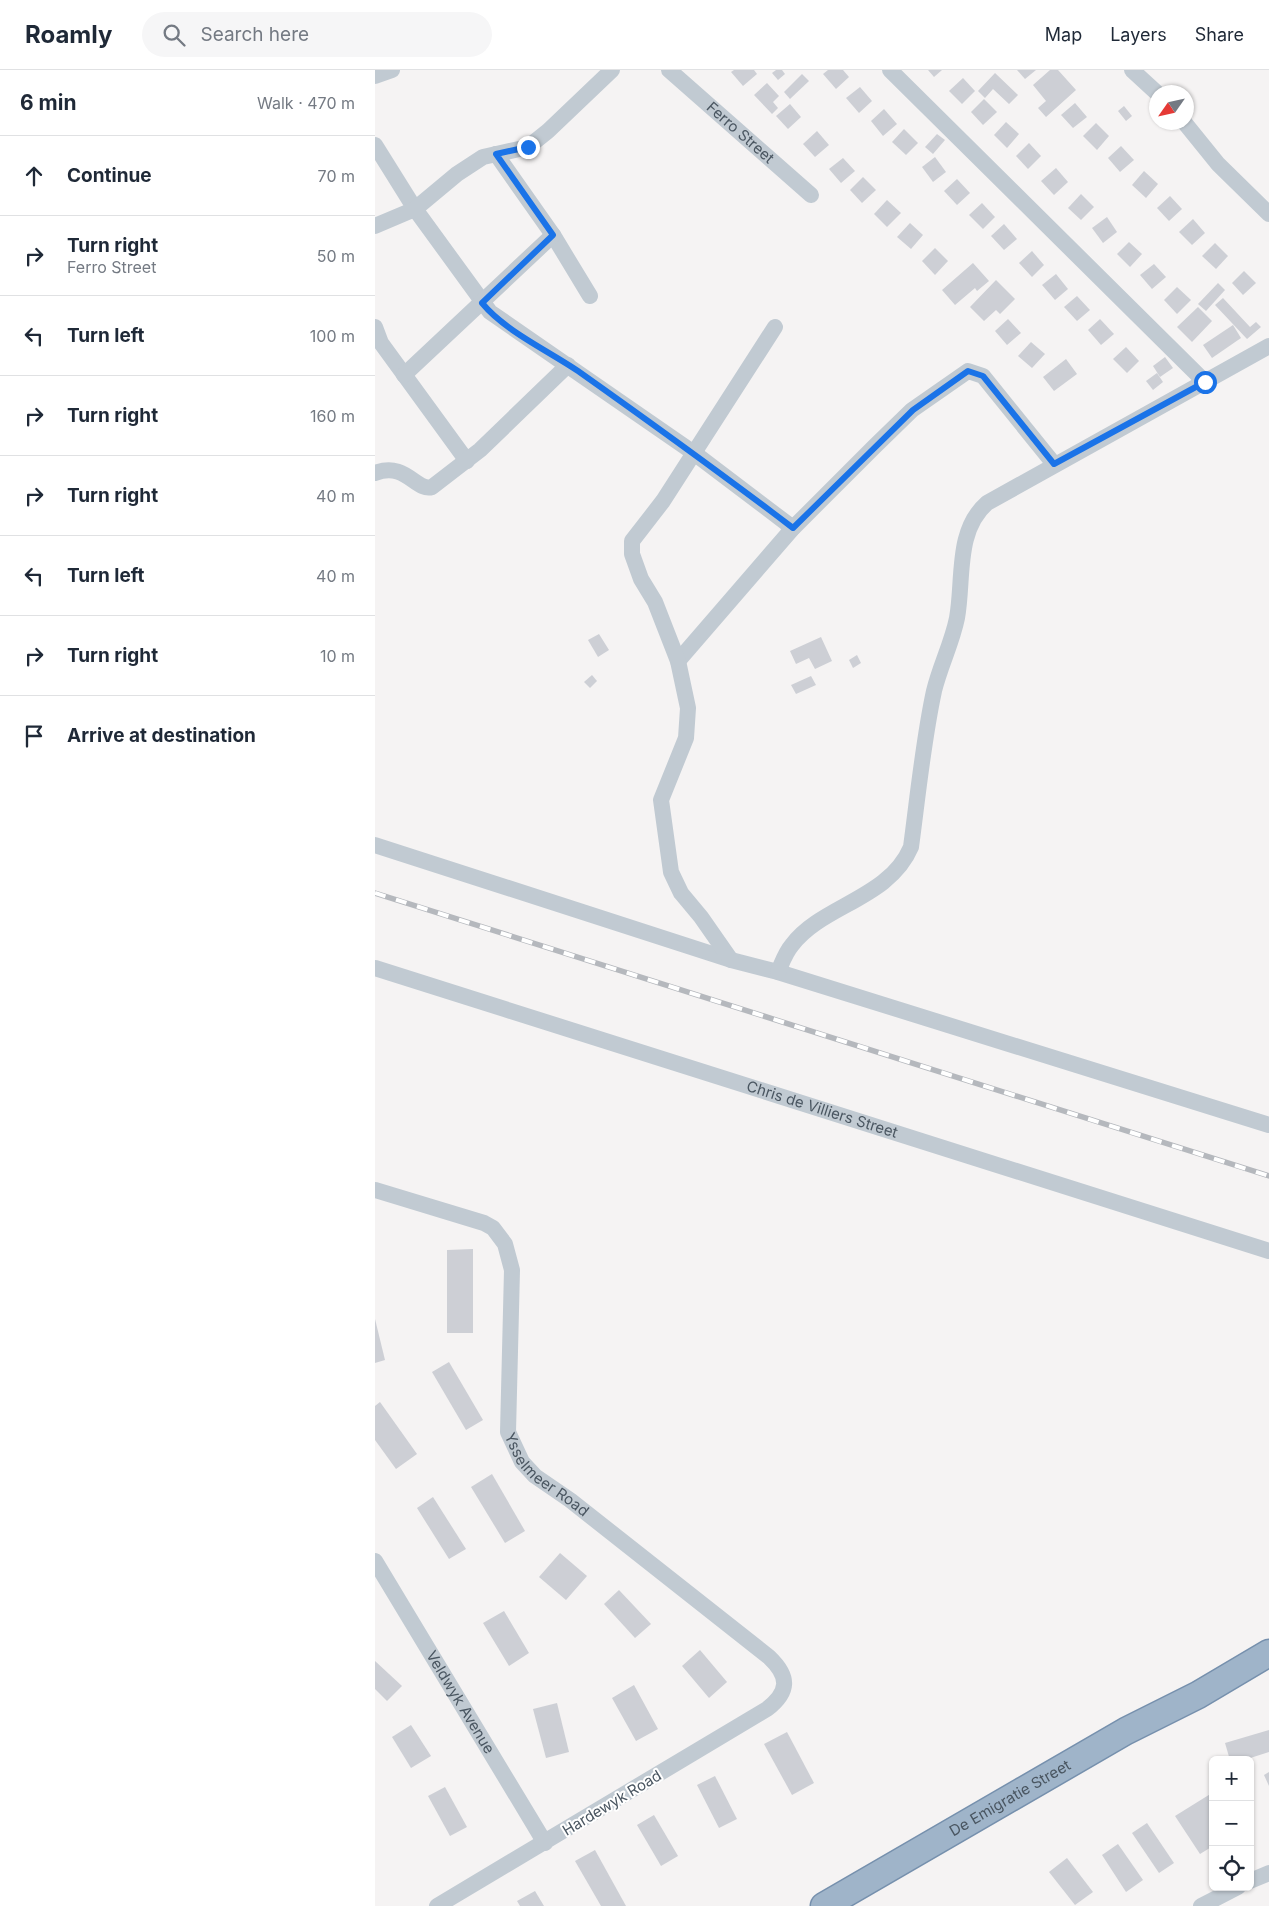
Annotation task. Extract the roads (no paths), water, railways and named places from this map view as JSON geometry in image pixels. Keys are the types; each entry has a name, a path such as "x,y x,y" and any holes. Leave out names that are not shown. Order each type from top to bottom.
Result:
{"highway":[{"name":"De Emigratie Street","path":"825,1906 1126,1731 1198,1695 1269,1653"},
{"name":"De Emigratie Street","path":"1198,1695 1269,1668"}],"street":[{"path":"375,76 392,70"},
{"path":"375,226 415,209 471,164 496,154 518,150 539,139 612,70"},
{"name":"Ferro Street","path":"669,70 811,195"},
{"path":"890,70 1205,382"},
{"path":"1131,70 1149,86"},
{"path":"1190,130 1218,164 1269,214"},
{"path":"375,144 415,209 482,303 499,320 568,365 694,453 793,528"},
{"path":"496,154 553,235 590,296"},
{"path":"404,375 553,235"},
{"path":"375,327 381,342 467,461"},
{"path":"731,960 701,917 681,893 671,872 661,800 686,738 688,708 678,661 655,602 641,579 632,554 632,541 663,501 775,327"},
{"path":"778,972 785,954 801,935 877,886 900,866 907,856 911,846 931,706 957,617 961,570 973,518 987,503 1054,464 1269,346"},
{"path":"375,473 388,470 398,471 429,488 467,461 568,365"},
{"path":"678,661 793,528 913,410 968,371 983,376 1054,464"},
{"path":"375,845 731,960 778,972 1269,1125"},
{"name":"Chris de Villiers Street","path":"375,968 1269,1250"},
{"name":"Ysselmeer Road","path":"375,1190 483,1223 500,1235 509,1255 512,1270 508,1432 522,1462 535,1476 769,1656 781,1670 785,1688 782,1694"},
{"name":"Veldwyk Avenue","path":"375,1561 545,1843"},
{"name":"Hardewyk Road","path":"437,1906 735,1730 767,1709 782,1694"},
{"path":"1254,1879 1269,1873"},
{"path":"1201,1906 1230,1896"}],"railway":[{"path":"375,893 1269,1176"}]}
